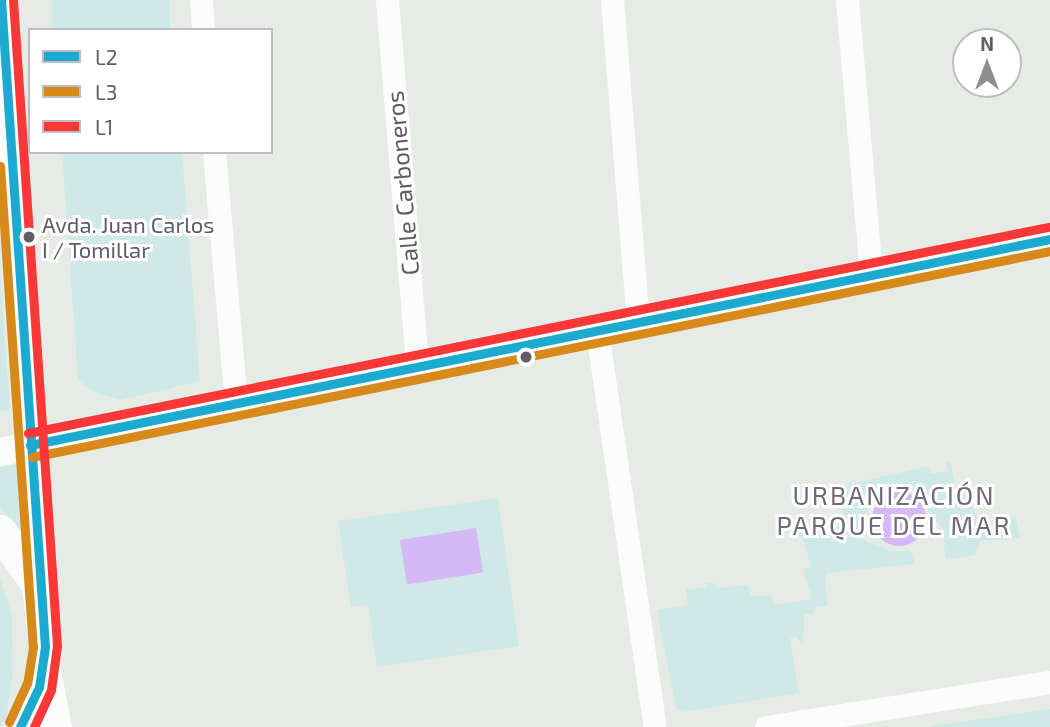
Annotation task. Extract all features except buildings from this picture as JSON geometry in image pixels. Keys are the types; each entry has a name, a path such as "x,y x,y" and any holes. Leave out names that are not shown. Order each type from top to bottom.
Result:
{"main road":[{"path":"0,531 38,585 44,669 54,727"},
{"path":"20,727 44,669"}],"street":[{"path":"1,0 38,585"},
{"path":"201,0 203,28"},
{"name":"Calle Carboneros","path":"387,0 417,367"},
{"path":"612,0 638,322"},
{"path":"846,0 871,275"},
{"path":"214,154 236,404"},
{"path":"0,452 1050,239"},
{"path":"597,331 655,727"},
{"path":"766,727 1050,682"}],"shaded area":[{"path":"51,0 170,0 170,28 51,28"},
{"path":"62,154 182,154 200,381 121,400 96,393 78,380"},
{"path":"0,273 10,410 0,412"},
{"path":"950,461 956,489 967,488 979,525 1015,516 1021,538 980,541 975,555 945,560 944,529 933,519 921,493 903,485 883,488 868,503 867,531 858,533 859,538 890,551 911,551 915,564 825,573 827,606 816,606 814,613 804,614 803,645 797,637 790,638 799,693 683,712 676,708 657,610 688,605 686,589 707,588 707,583 715,583 716,588 748,585 751,596 771,596 775,605 812,599 803,569 811,567 804,541 796,533 846,525 837,487 929,466 931,474 947,471 946,462"},
{"path":"18,464 23,537 0,507 0,467"},
{"path":"899,492 918,500 926,519 918,538 899,546 880,538 872,519 880,500"},
{"path":"498,498 519,646 377,667 368,605 351,607 338,521"},
{"path":"476,528 483,572 407,584 400,540"},
{"path":"0,578 12,615 13,673 6,718 0,726"},
{"path":"1050,709 1050,727 926,727"}],"transit line":[{"name":"L2","path":"1,0 45,647 39,687 20,727"},
{"name":"L1","path":"13,0 57,646 51,690 34,727"},
{"name":"L3","path":"0,166 33,647 27,683 9,722"},
{"name":"L1","path":"28,433 1048,227"},
{"name":"L2","path":"30,445 1050,239"},
{"name":"L3","path":"32,457 1050,251"}],"place":[{"name":"Avda. Juan Carlos I / Tomillar","path":"29,237"}],"district":[{"name":"URBANIZACIÓN PARQUE DEL MAR","path":"894,510"}]}
